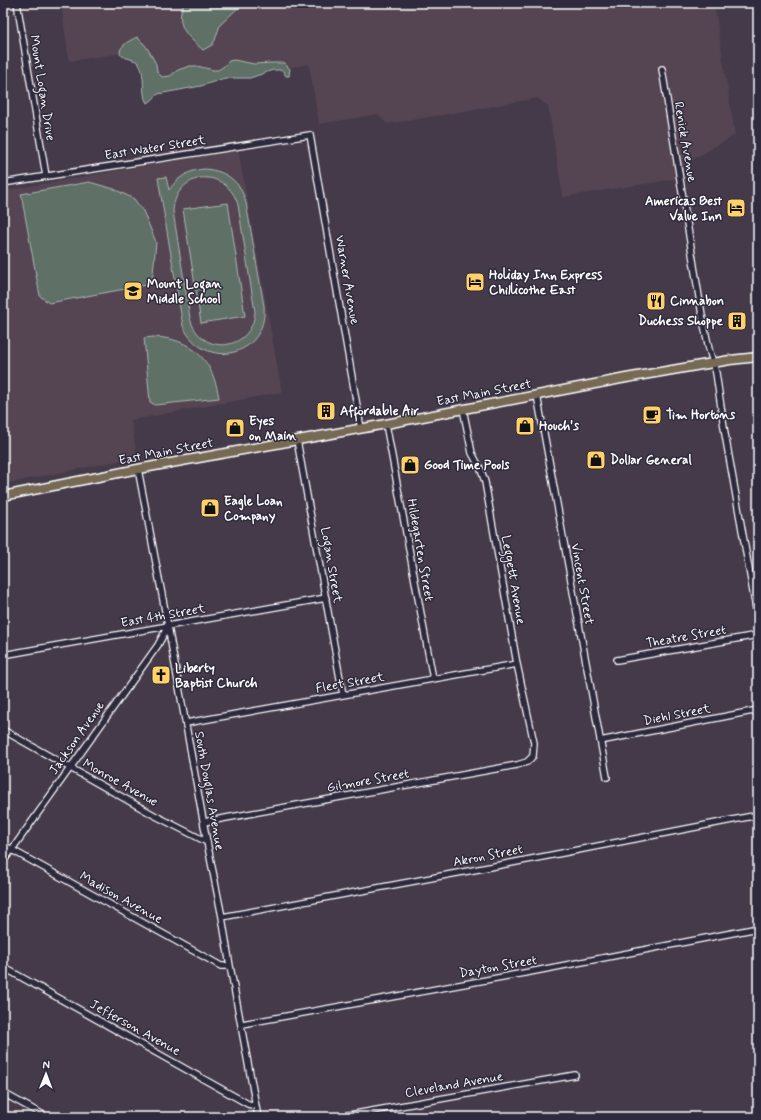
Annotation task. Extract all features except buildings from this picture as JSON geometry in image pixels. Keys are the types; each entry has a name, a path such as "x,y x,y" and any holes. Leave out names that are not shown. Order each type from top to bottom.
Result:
{"main road":[{"name":"East Main Street","path":"3,496 138,469 361,429 626,378 713,362 758,357"}],"street":[{"name":"Mount Logan Drive","path":"17,3 46,176"},
{"name":"Renick Avenue","path":"662,68 702,315 713,362 758,620"},
{"name":"East Water Street","path":"3,183 310,134"},
{"name":"Warner Avenue","path":"310,134 361,429"},
{"name":"Vincent Street","path":"537,396 607,777"},
{"name":"Leggett Avenue","path":"463,409 472,453 481,470 485,482 517,664 534,743 533,756"},
{"name":"Hildegarten Street","path":"386,424 432,679"},
{"name":"Logan Street","path":"297,440 343,695"},
{"name":"South Douglas Avenue","path":"138,469 242,1024 258,1117"},
{"name":"East 4th Street","path":"3,655 326,598"},
{"name":"Jackson Avenue","path":"3,862 158,644 168,626"},
{"name":"Theatre Street","path":"617,660 758,635"},
{"name":"Fleet Street","path":"186,723 517,664"},
{"name":"Diehl Street","path":"600,740 758,710"},
{"name":"Monroe Avenue","path":"3,730 154,815 207,842"},
{"name":"Gilmore Street","path":"204,822 517,765 527,762 533,756"},
{"name":"Akron Street","path":"222,917 511,863 758,814"},
{"name":"Madison Avenue","path":"3,845 221,966 230,966"},
{"name":"Dayton Street","path":"242,1024 530,972 758,928"},
{"name":"Jefferson Avenue","path":"3,967 248,1104 256,1106"},
{"name":"Cleveland Avenue","path":"338,1117 575,1074"},
{"path":"3,1093 47,1117"}],"shaded area":[{"path":"61,3 714,3 735,135 685,164 675,179 563,197 548,106 537,98 387,124 378,114 319,124 309,64 152,90 143,50 69,61"},
{"name":"Mount Logan Middle School","path":"238,149 282,392 131,420 137,457 4,484 3,191"}],"green space":[{"path":"184,3 243,3 220,25 212,45 203,50 187,35 181,24 181,11"},
{"path":"137,37 149,51 156,64 157,72 162,77 170,76 178,70 190,66 218,70 229,61 234,60 254,64 284,63 290,69 289,76 286,76 283,71 273,70 250,78 225,78 201,86 158,94 152,101 147,103 145,100 142,73 139,64 134,60 120,54 120,51 127,42"},
{"path":"199,170 213,170 232,179 241,189 246,203 264,306 263,323 256,337 246,347 233,352 219,353 205,349 193,340 183,326 158,178 166,177 169,190 176,181 184,175","holes":["200,178 207,178 224,184 229,188 236,199 255,312 252,325 245,335 236,342 225,345 214,344 204,339 196,331 190,318 173,211 175,199 189,182"]},
{"path":"89,182 114,189 134,199 143,211 156,242 152,284 49,303 40,296 21,194"},
{"path":"228,203 245,316 201,323 183,209"},
{"path":"144,338 167,338 179,342 198,354 206,362 212,373 219,398 155,405 150,402"}],"place":[{"name":"Americas Best Value Inn","path":"736,208"},
{"name":"Holiday Inn Express Chillicothe East","path":"475,282"},
{"name":"Mount Logan Middle School","path":"133,291"},
{"name":"Cinnabon","path":"656,301"},
{"name":"Duchess Shoppe","path":"737,321"},
{"name":"Affordable Air","path":"326,411"},
{"name":"Tim Hortons","path":"652,415"},
{"name":"Houch's","path":"525,426"},
{"name":"Eyes on Main","path":"235,428"},
{"name":"Dollar General","path":"596,460"},
{"name":"Good Time Pools","path":"410,465"},
{"name":"Eagle Loan Company","path":"210,508"},
{"name":"Liberty Baptist Church","path":"161,675"}]}
